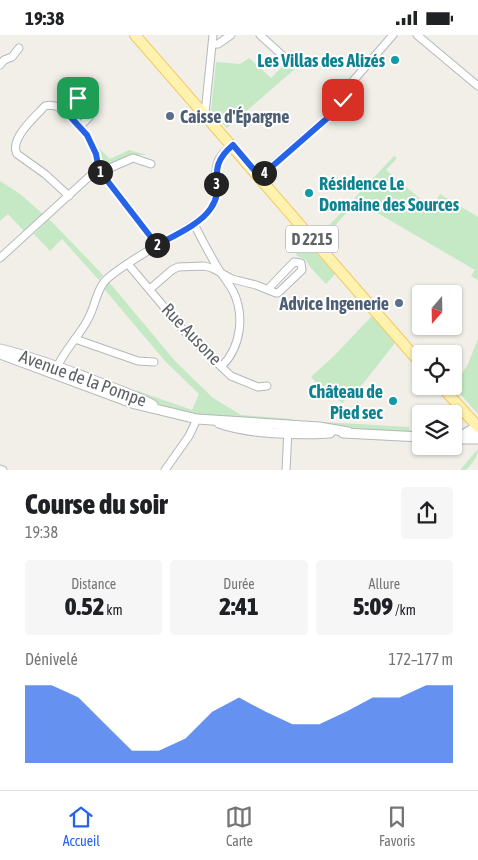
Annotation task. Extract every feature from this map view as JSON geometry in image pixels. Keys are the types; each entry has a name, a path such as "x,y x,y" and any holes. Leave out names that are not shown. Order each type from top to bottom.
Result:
{"main road":[{"name":"D 2215","path":"135,35 233,145 308,236 412,354"},
{"path":"449,395 476,429"}],"street":[{"path":"205,113 214,35"},
{"path":"213,44 218,44 230,35"},
{"path":"260,35 283,56"},
{"path":"260,177 340,107 346,89 393,35"},
{"path":"417,35 478,86"},
{"path":"1,61 12,57 19,48"},
{"path":"64,110 78,98 86,98 92,109 91,115 80,126"},
{"path":"69,195 45,173 17,154 14,146 18,138 45,107 54,105 64,110 80,126 92,146 99,170 157,245"},
{"path":"56,371 62,357 89,318 104,281 128,263 194,224 209,212 214,204 216,195 216,169 223,153 233,145"},
{"path":"0,258 99,170 110,168 133,158 151,164"},
{"path":"194,224 238,303 240,320 234,350 222,367"},
{"path":"150,289 172,270 186,266 208,267 232,279 280,293 302,270 301,263 294,262 268,289"},
{"name":"Rue Ausone","path":"128,263 185,332 235,379 258,387 267,386"},
{"path":"75,339 138,361 154,362"},
{"name":"Avenue de la Pompe","path":"0,349 20,354 56,371"},
{"name":"Avenue de la Pompe","path":"0,354 138,397 164,410 212,421 235,429 288,429 412,436"},
{"path":"165,470 189,436 197,419"},
{"path":"286,470 288,429"},
{"path":"462,436 476,429"},
{"path":"462,438 478,439"}],"green space":[{"path":"249,58 271,78 289,60 297,67 227,128 211,111 216,62 240,64"},
{"path":"81,101 87,104 90,110 87,116 81,119 75,116 72,110 75,104"},
{"path":"98,147 110,159 129,150 147,155 129,155 109,164 102,159"},
{"path":"394,156 397,158 386,170 431,208 440,194 478,217 478,280 471,276 475,270 357,201 323,239 320,235"},
{"path":"0,181 20,194 43,214 24,231 8,214 0,221"},
{"path":"49,219 103,275 99,280 62,239 50,251 34,234"},
{"path":"294,228 335,274 326,284 305,259 297,256 290,233"},
{"path":"109,282 175,361 213,398 241,415 293,419 292,423 210,417 189,413 151,400 135,390 192,410 199,394 165,361 105,290"},
{"path":"372,316 395,343 350,400 346,398 343,403 327,394 311,377"},
{"path":"478,339 478,414 461,395 462,374"},
{"path":"323,422 409,427 410,432 342,429 322,425"},
{"path":"478,449 476,458 466,470 460,470"}],"place":[{"name":"Les Villas des Alizés","path":"395,60"},
{"name":"Caisse d'Épargne","path":"170,116"},
{"name":"Résidence Le Domaine des Sources","path":"309,193"},
{"name":"Advice Ingenerie","path":"399,303"},
{"name":"Château de Pied sec","path":"393,401"}],"route":[{"path":"78,98 64,110 87,135 96,154 99,170 157,245 194,224 209,212 214,204 216,195 216,169 223,153 233,145 260,177 340,107 343,100"}]}
